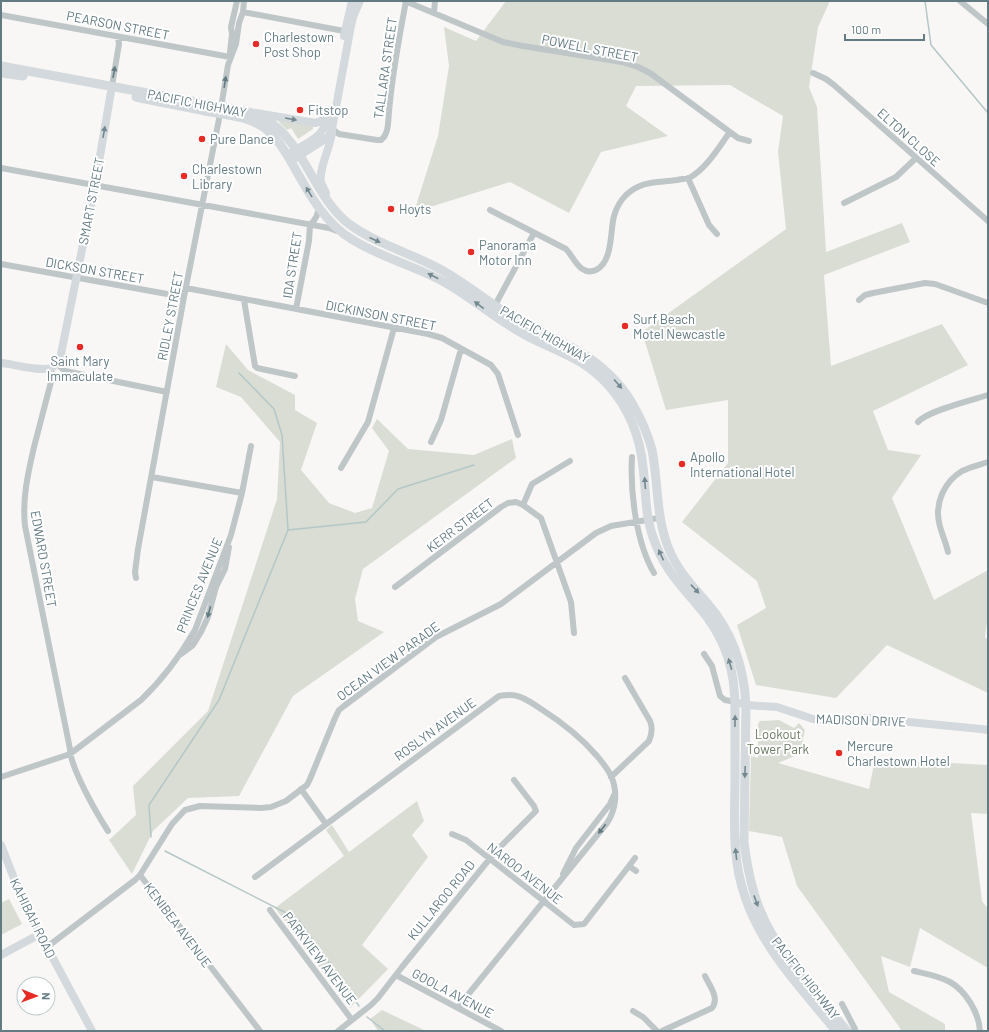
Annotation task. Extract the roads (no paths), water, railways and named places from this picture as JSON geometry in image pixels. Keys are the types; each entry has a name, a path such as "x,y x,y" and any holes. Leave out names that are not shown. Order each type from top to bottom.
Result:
{"highway":[{"name":"PACIFIC HIGHWAY","path":"1,66 221,110 253,113 264,118 284,134 319,206 329,220 342,233 366,248 425,272 446,283 509,326 528,337 577,359 601,378 620,400 637,434 641,447 648,519 653,537 666,566 675,580 706,616 722,641 731,667 736,702 736,856 746,901 755,921 776,957 836,1031"},
{"name":"PACIFIC HIGHWAY","path":"1,73 111,89"},
{"name":"PACIFIC HIGHWAY","path":"221,110 263,127 293,155 334,209 348,223 362,233 434,266 471,288 514,318 583,354 615,381 626,394 640,419 652,449 659,518 663,534 676,563 687,580 710,605 732,641 743,676 746,705 744,842 750,880 755,897 767,926 782,950 847,1031"}],"main road":[{"path":"293,155 318,136 325,126 329,115 344,31 352,1"},
{"path":"334,209 321,183 321,170 335,131 350,30 360,1"},
{"name":"SMART STREET","path":"54,366 62,352 95,184 111,89"},
{"path":"253,113 315,123 329,115"},
{"path":"293,155 324,140 335,131"},
{"path":"1,363 35,368 54,366"},
{"name":"MADISON DRIVE","path":"736,702 746,705 777,708 813,719 829,721 868,718 988,730"},
{"name":"KAHIBAH ROAD","path":"1,845 24,904 92,1031"},
{"path":"1,955 40,934"}],"street":[{"name":"TALLARA STREET","path":"335,131 377,140 384,138 387,132 390,91 405,1"},
{"name":"POWELL STREET","path":"405,1 503,42 622,62 638,67 661,80 738,138 749,141"},
{"path":"423,9 424,1"},
{"path":"434,13 435,1"},
{"path":"960,1 988,24"},
{"name":"RIDLEY STREET","path":"136,578 135,572 138,549 184,297 221,110 230,57 231,26 237,3 243,7 236,44 230,57"},
{"path":"243,7 344,31"},
{"name":"PEARSON STREET","path":"1,15 230,57"},
{"path":"231,26 235,29 238,28"},
{"name":"SMART STREET","path":"111,89 119,44 118,37"},
{"name":"ELTON CLOSE","path":"813,73 826,79 834,85 988,221"},
{"path":"490,210 566,249 572,254 580,268 588,271 596,270 602,264 610,247 613,217 625,196 633,189 643,184 688,178 707,163 730,132"},
{"path":"844,202 896,177 916,158"},
{"path":"1,168 329,228 342,233"},
{"path":"688,178 709,225 717,234"},
{"path":"310,225 316,220 319,206"},
{"name":"IDA STREET","path":"296,309 309,241 310,225"},
{"path":"490,314 534,233"},
{"name":"DICKSON STREET","path":"1,264 184,297"},
{"path":"859,300 865,295 925,283 935,284 988,303"},
{"name":"DICKINSON STREET","path":"186,288 428,334 442,338 491,365 498,374 518,435"},
{"path":"244,300 255,366 257,368 295,376"},
{"path":"341,468 368,422 394,328"},
{"path":"431,442 441,420 461,349"},
{"path":"54,366 65,371 167,392"},
{"name":"EDWARD STREET","path":"54,366 30,464 23,511 71,759 108,831"},
{"path":"918,422 921,418 932,413 988,394"},
{"name":"PRINCES AVENUE","path":"1,777 70,754 141,700 152,690 179,655 195,630 231,535 242,493 251,446"},
{"path":"632,457 632,488 637,522 646,556 654,573"},
{"path":"570,461 532,484 523,505 541,518 572,602 574,633"},
{"path":"948,552 938,514 938,506 943,491 954,477 961,472 988,462"},
{"path":"152,477 242,493"},
{"name":"KERR STREET","path":"395,587 501,507 516,502 523,505"},
{"name":"OCEAN VIEW PARADE","path":"140,874 172,824 185,810 200,806 271,807 286,800 307,785 339,710 436,637 501,604 596,533 604,529 659,518"},
{"path":"704,654 712,666 720,696 726,700 736,702"},
{"path":"611,777 649,741 651,736 650,721 624,678"},
{"name":"ROSLYN AVENUE","path":"255,878 499,696 506,695 522,698 567,726 585,742 611,777 615,807 612,816 571,869 562,878 458,1007"},
{"name":"KULLAROO ROAD","path":"338,1031 378,998 490,858 536,811 534,806 514,780"},
{"path":"301,789 326,824"},
{"name":"NAROO AVENUE","path":"452,834 466,840 571,924 577,926 584,924 629,866"},
{"path":"634,858 629,866 636,871"},
{"name":"KENIBEA AVENUE","path":"47,947 130,884 140,874 260,1031"},
{"name":"PARKVIEW AVENUE","path":"270,910 352,1020"},
{"path":"914,971 932,975 952,983 966,996 974,1009 980,1026 980,1031"},
{"name":"GOOLA AVENUE","path":"396,975 501,1031"},
{"path":"662,1031 712,1008 716,1002 715,996 705,976"},
{"name":"PACIFIC HIGHWAY","path":"842,1004 855,1029 853,1031"},
{"path":"633,1011 643,1017 657,1031"}],"waterway":[{"path":"925,1 931,45 988,113"},
{"path":"151,837 149,805 219,700 288,530 282,435 274,409 239,373"},
{"path":"288,530 366,522 398,489 474,465"},
{"path":"165,851 298,919 359,1006"},
{"path":"367,1017 385,1031"}],"place":[{"name":"Charlestown Post Shop","path":"256,44"},
{"name":"Fitstop","path":"300,110"},
{"name":"Pure Dance","path":"202,139"},
{"name":"Charlestown Library","path":"184,176"},
{"name":"Hoyts","path":"391,209"},
{"name":"Panorama Motor Inn","path":"471,252"},
{"name":"Surf Beach Motel Newcastle","path":"625,326"},
{"name":"Saint Mary Immaculate","path":"80,347"},
{"name":"Apollo International Hotel","path":"682,464"},
{"name":"Mercure Charlestown Hotel","path":"839,753"}],"park label":[{"name":"Lookout Tower Park","path":"778,742"}]}
